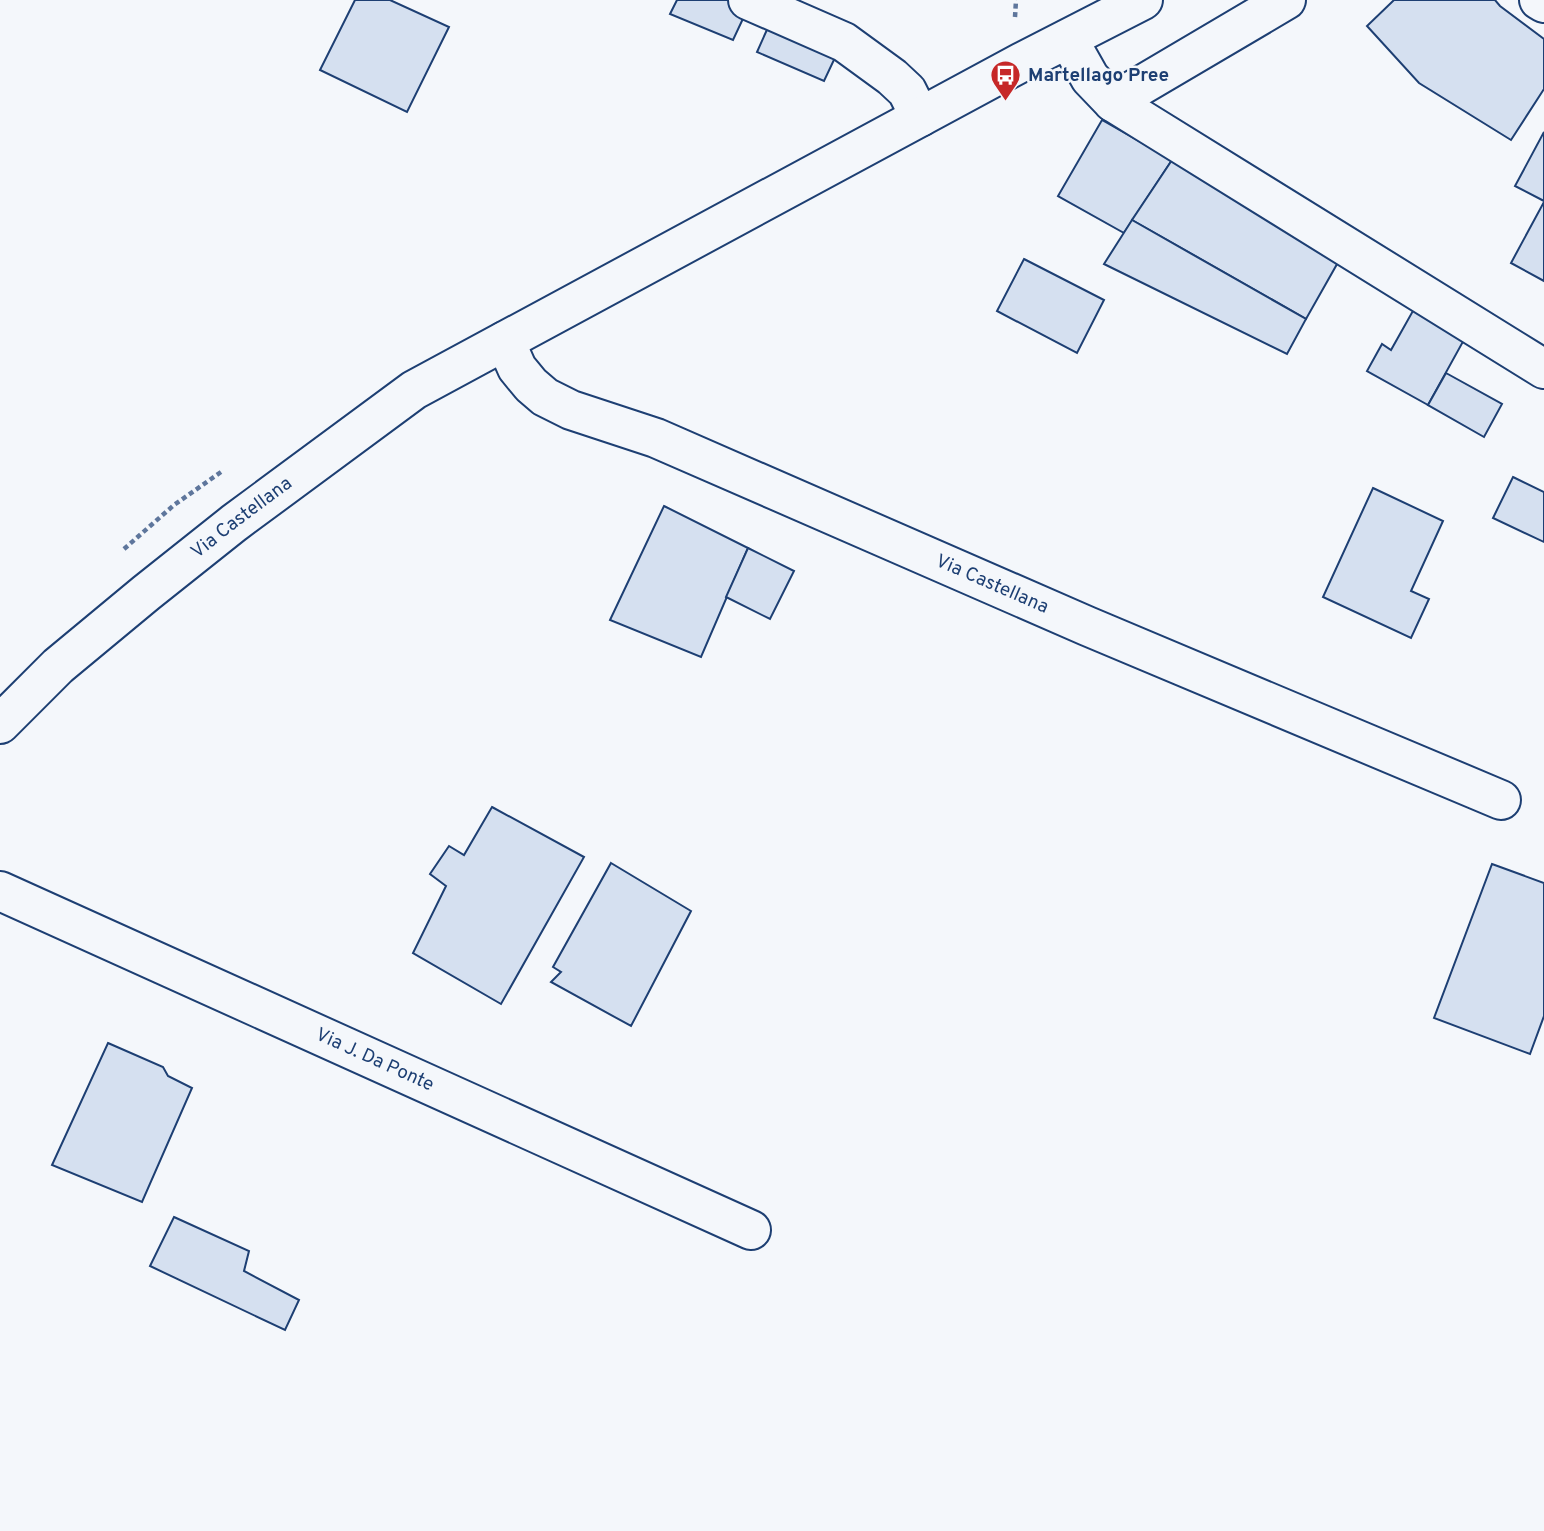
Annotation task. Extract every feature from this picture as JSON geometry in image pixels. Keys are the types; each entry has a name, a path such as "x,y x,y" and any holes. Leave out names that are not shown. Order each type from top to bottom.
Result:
{"street":[{"path":"748,0 844,42 899,84 906,91 920,117"},
{"name":"Via Castellana","path":"0,724 58,666 234,523 414,390 1068,39 1099,11 1143,0"},
{"path":"1113,102 1286,0"},
{"path":"1539,0 1544,3"},
{"path":"1068,39 1090,78 1113,102 1544,369"},
{"name":"Via Castellana","path":"505,341 517,368 545,397 656,438 1087,626 1501,800"},
{"name":"Via J. Da Ponte","path":"0,891 751,1230"}],"building":[{"path":"355,0 390,0 449,27 407,112 320,70"},
{"path":"677,0 728,0 748,8 733,40 670,14"},
{"path":"1394,0 1495,0 1544,39 1544,89 1511,140 1419,83 1367,26"},
{"path":"774,14 841,45 824,81 757,52"},
{"path":"1102,120 1172,160 1124,233 1058,196"},
{"path":"1544,132 1544,201 1515,186"},
{"path":"1172,160 1341,257 1306,319 1132,220"},
{"path":"1544,202 1544,281 1511,263"},
{"path":"1132,220 1306,319 1287,354 1104,264"},
{"path":"1024,259 1104,300 1077,353 997,311"},
{"path":"1414,309 1465,338 1428,405 1367,371 1382,344 1391,350"},
{"path":"1446,373 1502,404 1484,437 1428,405"},
{"path":"1513,477 1544,492 1544,542 1493,518"},
{"path":"1373,488 1443,521 1411,591 1429,599 1411,638 1323,597"},
{"path":"664,506 748,548 701,657 610,620"},
{"path":"748,548 794,571 770,619 726,597"},
{"path":"492,807 584,857 501,1004 413,953 446,886 430,874 449,846 464,855"},
{"path":"611,863 691,911 631,1026 551,982 561,972 553,967"},
{"path":"1492,864 1544,883 1544,1016 1530,1054 1434,1018"},
{"path":"108,1043 163,1067 168,1076 192,1088 142,1202 52,1165"},
{"path":"174,1217 249,1251 244,1271 299,1300 285,1330 150,1266"}],"place":[{"name":"Martellago Pree","path":"1005,103"}]}
